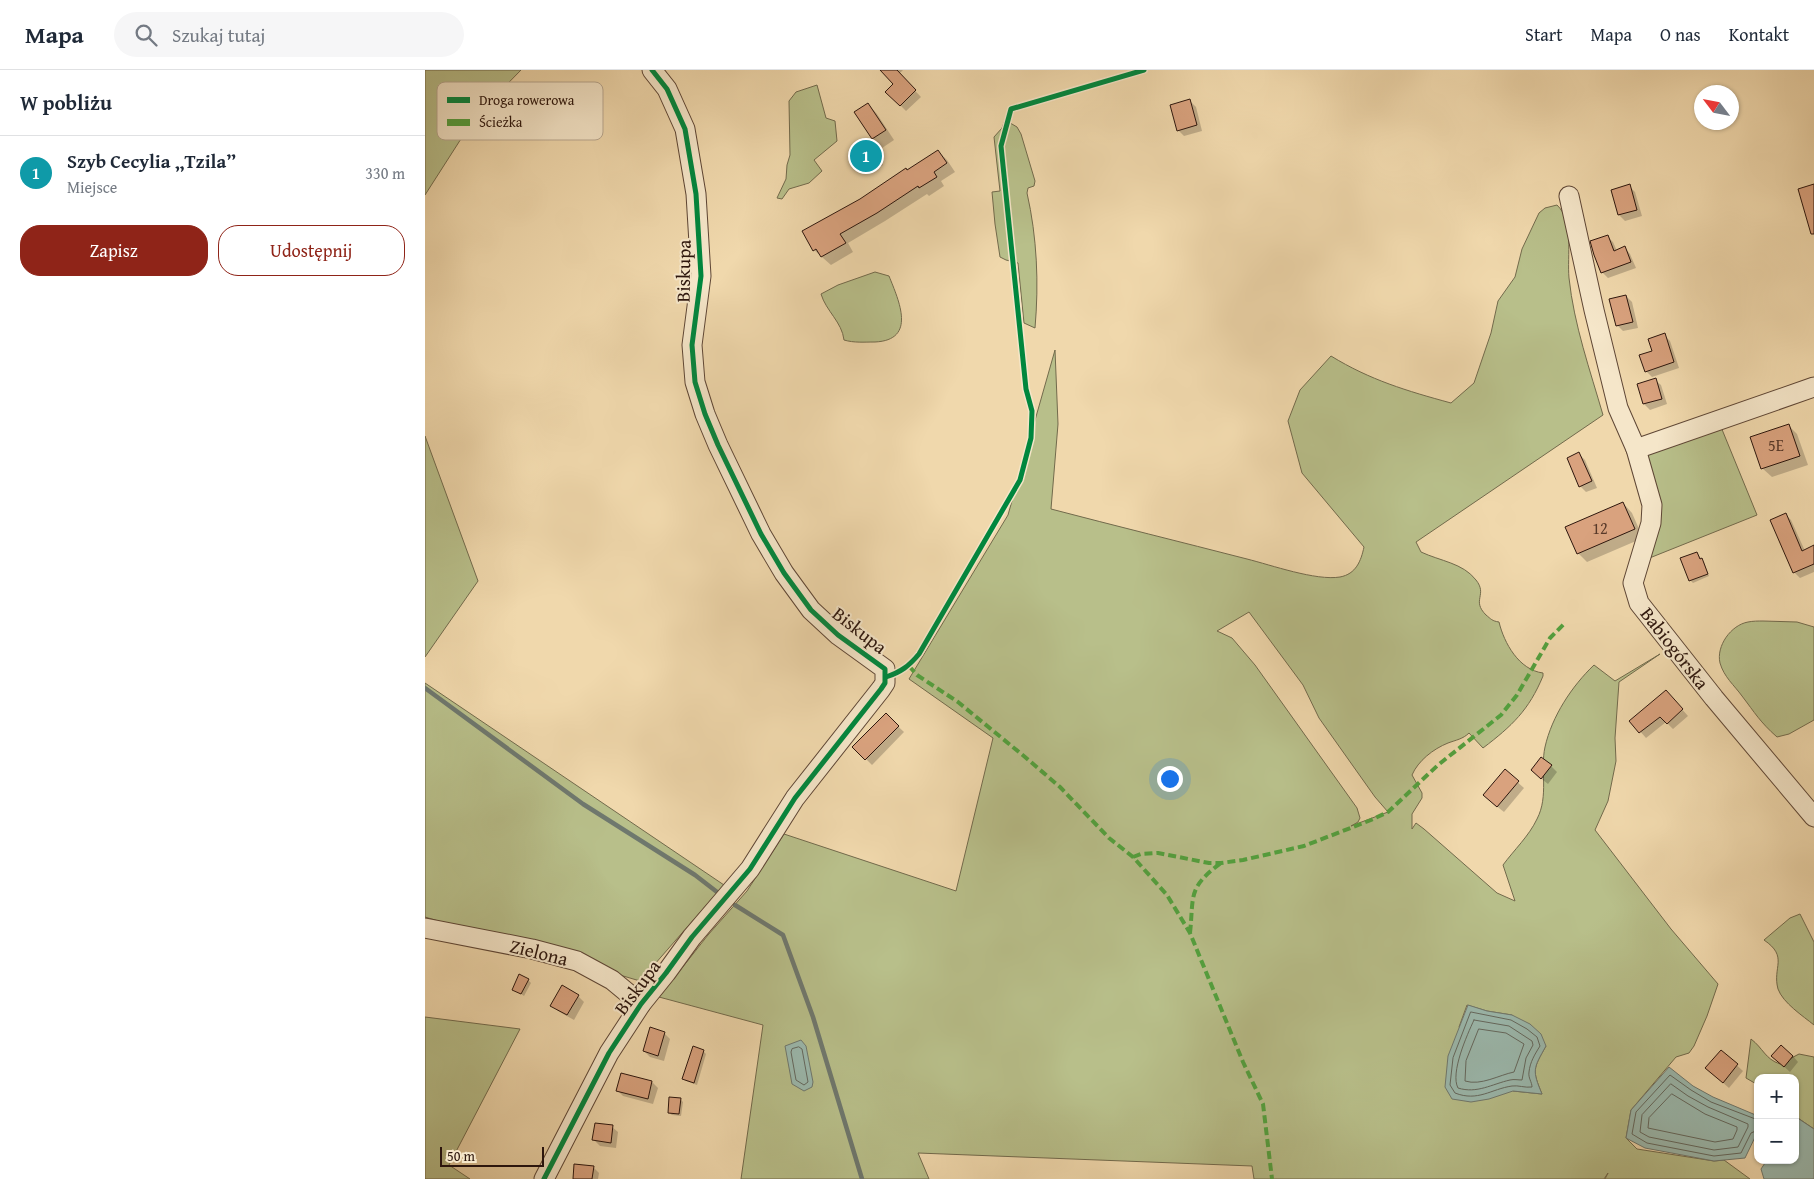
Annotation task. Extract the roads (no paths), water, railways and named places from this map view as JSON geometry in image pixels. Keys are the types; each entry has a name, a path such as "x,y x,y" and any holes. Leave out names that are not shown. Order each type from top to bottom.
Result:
{"street":[{"name":"Biskupa","path":"544,1179 609,1053 641,1004 693,937 751,869 795,798 881,689 886,677 885,669 838,634 811,610 784,573 761,534 705,414 695,382 692,345 701,276 696,194 685,129 667,90 652,70"},
{"name":"Babiogórska","path":"1569,196 1618,408 1636,449 1652,505 1651,523 1633,583 1639,603 1814,817"},
{"path":"1636,449 1814,387"},
{"name":"Zielona","path":"425,928 531,949 577,962 612,980 641,1004"}],"water":[{"path":"1468,1005 1487,1011 1512,1015 1530,1024 1541,1034 1546,1046 1536,1065 1535,1074 1542,1094 1513,1091 1489,1099 1471,1102 1452,1099 1445,1087 1448,1056"},
{"path":"801,1040 806,1046 813,1082 812,1087 804,1091 792,1084 785,1046"},
{"path":"1669,1067 1693,1086 1713,1097 1754,1114 1754,1139 1745,1158 1714,1161 1645,1148 1626,1138 1631,1110"},
{"path":"1799,1119 1814,1129 1814,1179 1764,1179 1761,1169 1764,1164 1799,1164"}],"waterway":[{"path":"425,688 583,804 695,875 717,892"},
{"path":"735,905 783,935 813,1017 862,1179"}],"place":[{"name":"Szyb Cecylia „Tzila”","path":"866,156"}]}
